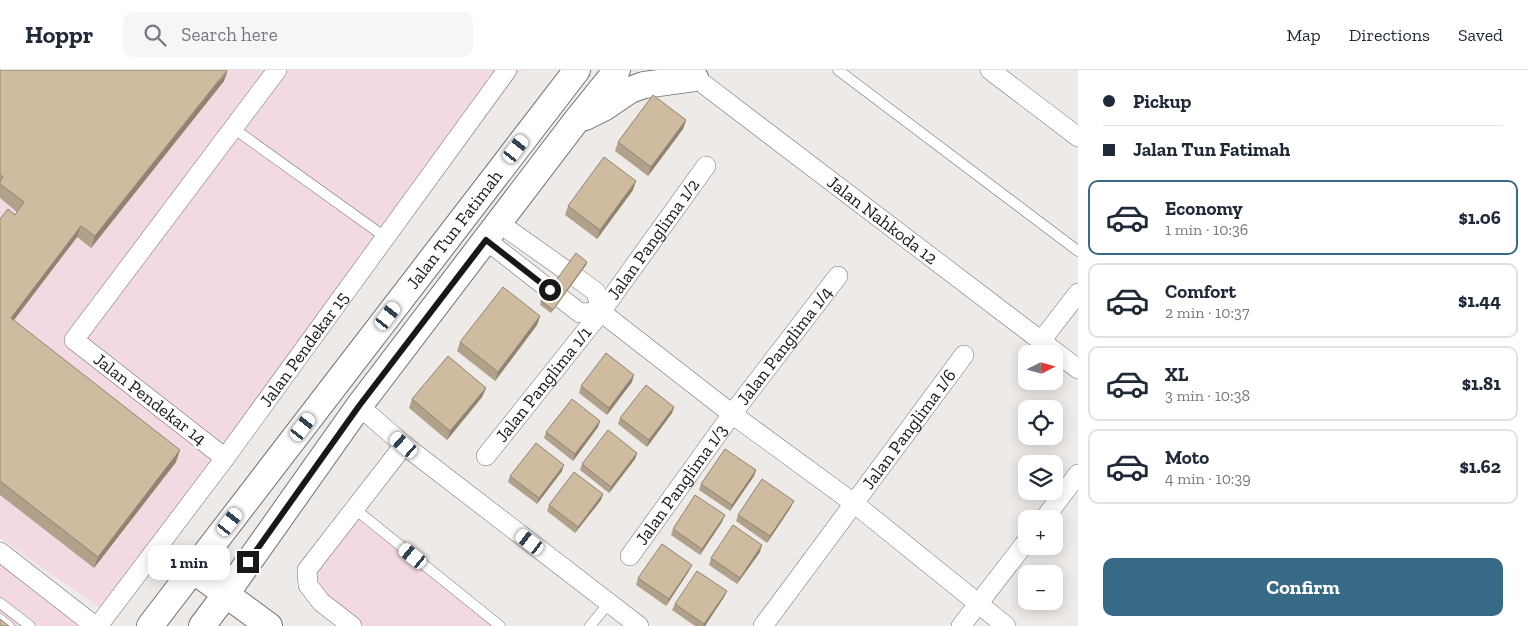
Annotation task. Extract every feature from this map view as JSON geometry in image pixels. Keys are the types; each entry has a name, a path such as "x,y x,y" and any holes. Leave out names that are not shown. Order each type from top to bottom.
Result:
{"main road":[{"path":"551,103 563,70"},
{"name":"Jalan Tun Fatimah","path":"150,626 577,70"},
{"name":"Jalan Tun Fatimah","path":"201,626 226,594 359,406 617,70"},
{"path":"576,121 605,107 630,90 644,85 698,75"},
{"path":"412,284 423,284 430,281 474,222 482,218 488,218 492,232"},
{"path":"193,570 269,626"},
{"path":"168,602 201,626"}],"street":[{"path":"233,128 277,70"},
{"name":"Jalan Pendekar 15","path":"97,626 225,458 507,70"},
{"path":"990,70 1078,137"},
{"name":"Jalan Nahkoda 12","path":"698,75 1078,369"},
{"name":"Jalan Pendekar 14","path":"225,458 74,340 233,128"},
{"name":"Jalan Panglima 1/2","path":"601,312 706,166"},
{"path":"492,232 570,274 596,292 601,312 732,414 855,504 1006,626"},
{"path":"492,232 556,294 580,313 601,312"},
{"name":"Jalan Panglima 1/4","path":"732,414 838,276"},
{"path":"1040,341 1078,293"},
{"name":"Jalan Panglima 1/1","path":"486,456 601,312"},
{"name":"Jalan Panglima 1/6","path":"763,626 964,355"},
{"path":"359,406 404,445 638,626"},
{"name":"Jalan Panglima 1/3","path":"630,556 732,414"},
{"path":"352,626 321,602 308,585 307,570 404,445"},
{"path":"1051,510 1078,474"},
{"path":"0,552 97,626"},
{"path":"961,626 1018,552"}],"lane":[{"path":"838,70 1078,251"},
{"path":"233,128 385,237"},
{"path":"355,509 500,626"},
{"path":"0,603 30,626"},
{"path":"590,626 609,603"},
{"path":"0,619 9,626"}],"shaded area":[{"path":"0,70 521,70 116,619 0,538"},
{"path":"357,518 494,626 363,626 326,598 315,583 314,573"},
{"path":"0,562 84,626 0,626"}],"building":[{"path":"0,70 227,70 95,236 81,226 11,318 180,450 98,557 0,481 0,219 8,209 15,215 24,202 0,184 3,177 0,175"},
{"path":"653,95 686,120 651,167 618,142"},
{"path":"604,157 636,181 600,230 568,206"},
{"path":"576,253 587,262 553,310 541,301"},
{"path":"503,287 540,316 498,372 460,342"},
{"path":"606,353 634,375 609,408 581,386"},
{"path":"448,356 486,388 450,431 412,399"},
{"path":"646,385 674,407 649,440 620,418"},
{"path":"572,399 600,421 575,454 546,432"},
{"path":"608,430 637,453 611,487 582,464"},
{"path":"536,443 564,465 539,498 510,476"},
{"path":"725,449 756,470 732,505 701,484"},
{"path":"574,472 603,494 578,527 549,505"},
{"path":"762,479 794,501 770,536 738,515"},
{"path":"695,495 725,515 702,549 673,529"},
{"path":"733,525 762,545 740,578 711,558"},
{"path":"662,544 692,565 669,599 638,578"},
{"path":"697,571 727,591 704,624 675,604"},
{"path":"0,619 9,626 0,626"}],"route":[{"path":"248,562 359,406 486,240 550,290"}]}
